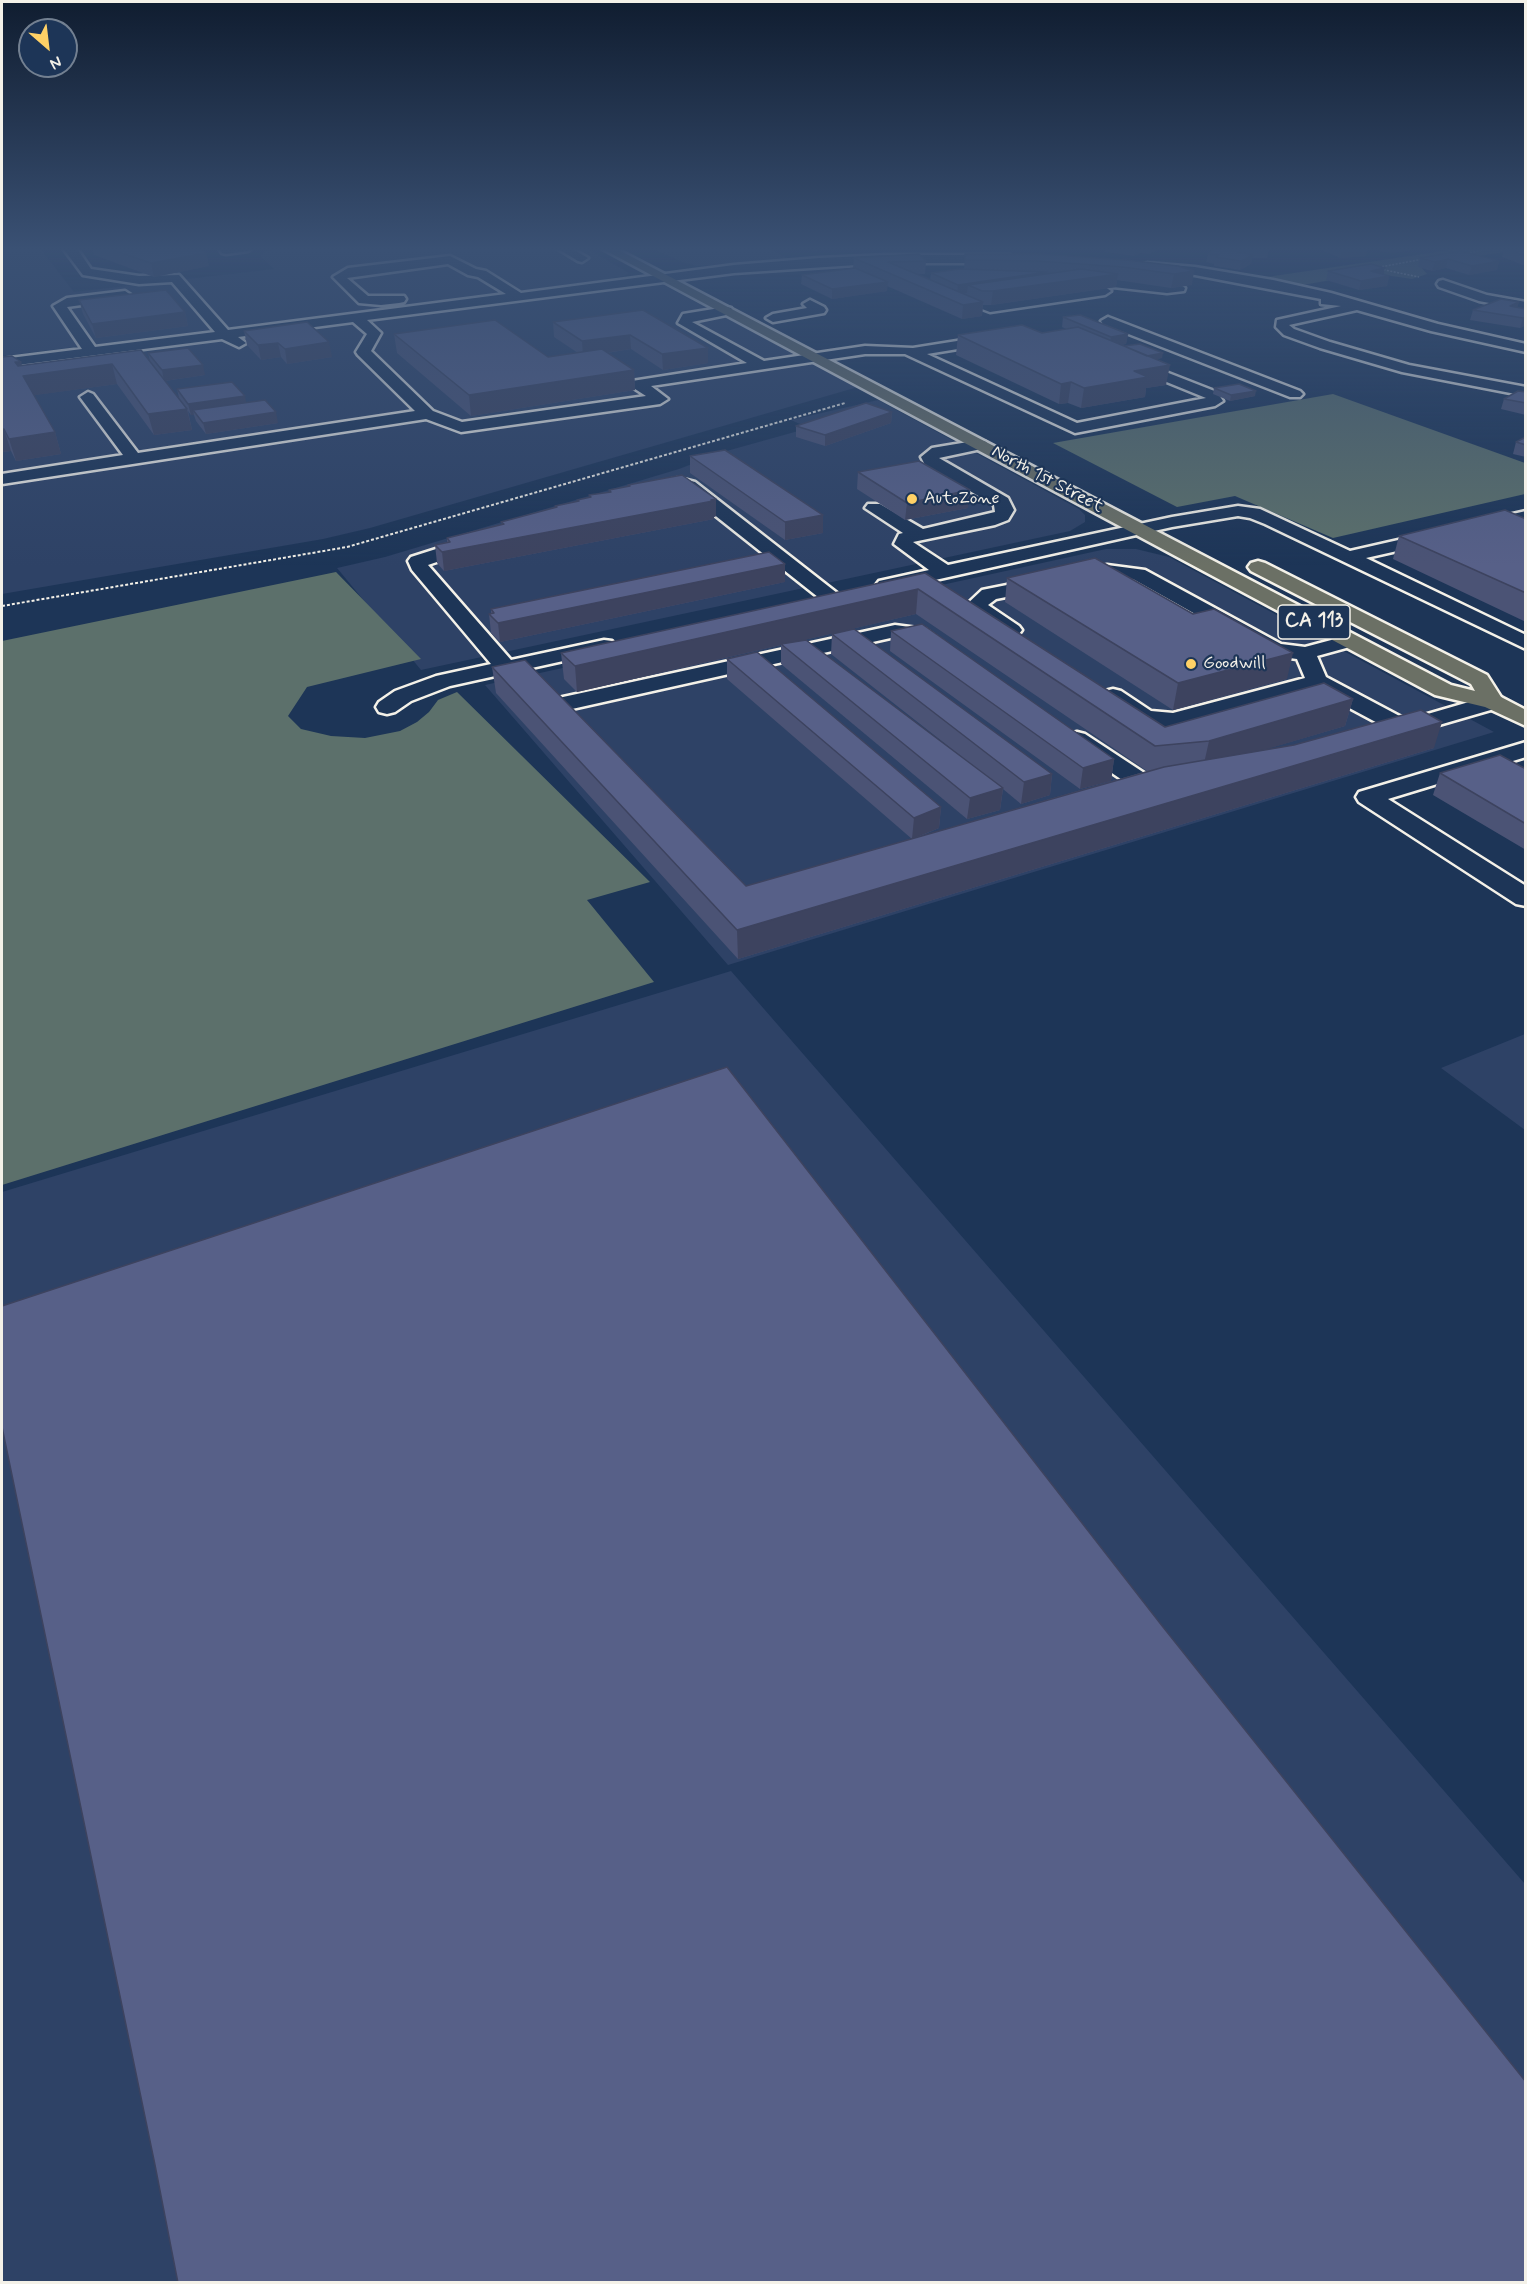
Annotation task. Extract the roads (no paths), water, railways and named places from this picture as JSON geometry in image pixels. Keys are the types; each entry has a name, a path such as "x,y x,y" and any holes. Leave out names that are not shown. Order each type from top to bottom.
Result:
{"main road":[{"name":"North 1st Street","path":"807,354 1443,690 1493,702 1526,719"},
{"path":"843,354 862,363"},
{"path":"1151,512 1197,535"},
{"name":"North 1st Street","path":"1245,560 1479,680 1493,702"}],"street":[{"path":"75,354 86,370"},
{"path":"2,363 78,354"},
{"path":"365,354 427,414 460,427 660,399 636,384 838,354"},
{"path":"740,354 761,365"},
{"path":"915,354 1075,428 1215,401 1212,395 1148,369 1129,354"},
{"path":"1148,369 1193,354 1295,394"},
{"path":"1354,354 1407,369 1526,392"},
{"path":"88,397 135,460"},
{"path":"2,479 427,414"},
{"path":"945,572 903,544 906,538 990,521 1002,516 1005,510 1002,502 931,461 929,457 938,453 980,445"},
{"path":"664,486 684,483 689,486 830,597"},
{"path":"874,508 920,535"},
{"path":"808,602 1172,522 1238,511 1254,513 1526,643"},
{"path":"1348,557 1526,516"},
{"path":"493,537 418,561 419,566 543,687"},
{"path":"1025,639 975,606 989,594 1107,571 1138,574 1276,650 1305,653 1350,641"},
{"path":"387,707 404,696 444,681 543,687 895,631 918,633 947,652"},
{"path":"543,687 626,642"},
{"path":"1305,653 1317,681 1405,728"},
{"path":"1095,684 1145,717 1173,720 1317,681"},
{"path":"1373,737 1493,702"},
{"path":"1062,729 1160,785 1115,797"},
{"path":"1526,749 1368,797 1526,898"}],"place":[{"name":"AutoZone","path":"912,499"},
{"name":"Goodwill","path":"1191,664"}]}
